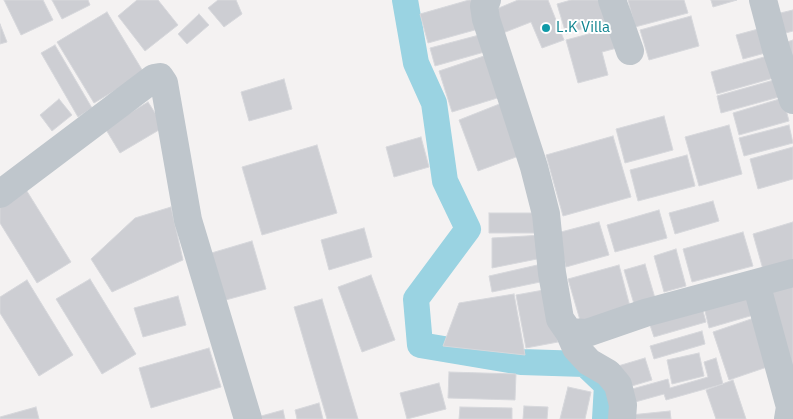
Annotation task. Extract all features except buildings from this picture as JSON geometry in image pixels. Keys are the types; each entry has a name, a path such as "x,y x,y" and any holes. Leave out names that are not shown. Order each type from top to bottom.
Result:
{"street":[{"path":"488,0 484,6 486,18 534,167 546,214 552,273 560,319 569,332 576,348 589,362 608,373 618,385 623,405 622,419"},
{"path":"612,0 630,51"},
{"path":"763,0 776,49 793,100"},
{"path":"0,194 154,78 160,77 164,83 188,220 248,419"},
{"path":"569,332 587,333 645,313 793,273"},
{"path":"756,283 790,407 788,419"}],"waterway":[{"path":"405,0 416,63 434,103 445,181 468,229 416,299 420,345 521,362 585,364 607,385 605,419"}],"place":[{"name":"L.K Villa","path":"546,28"}]}
